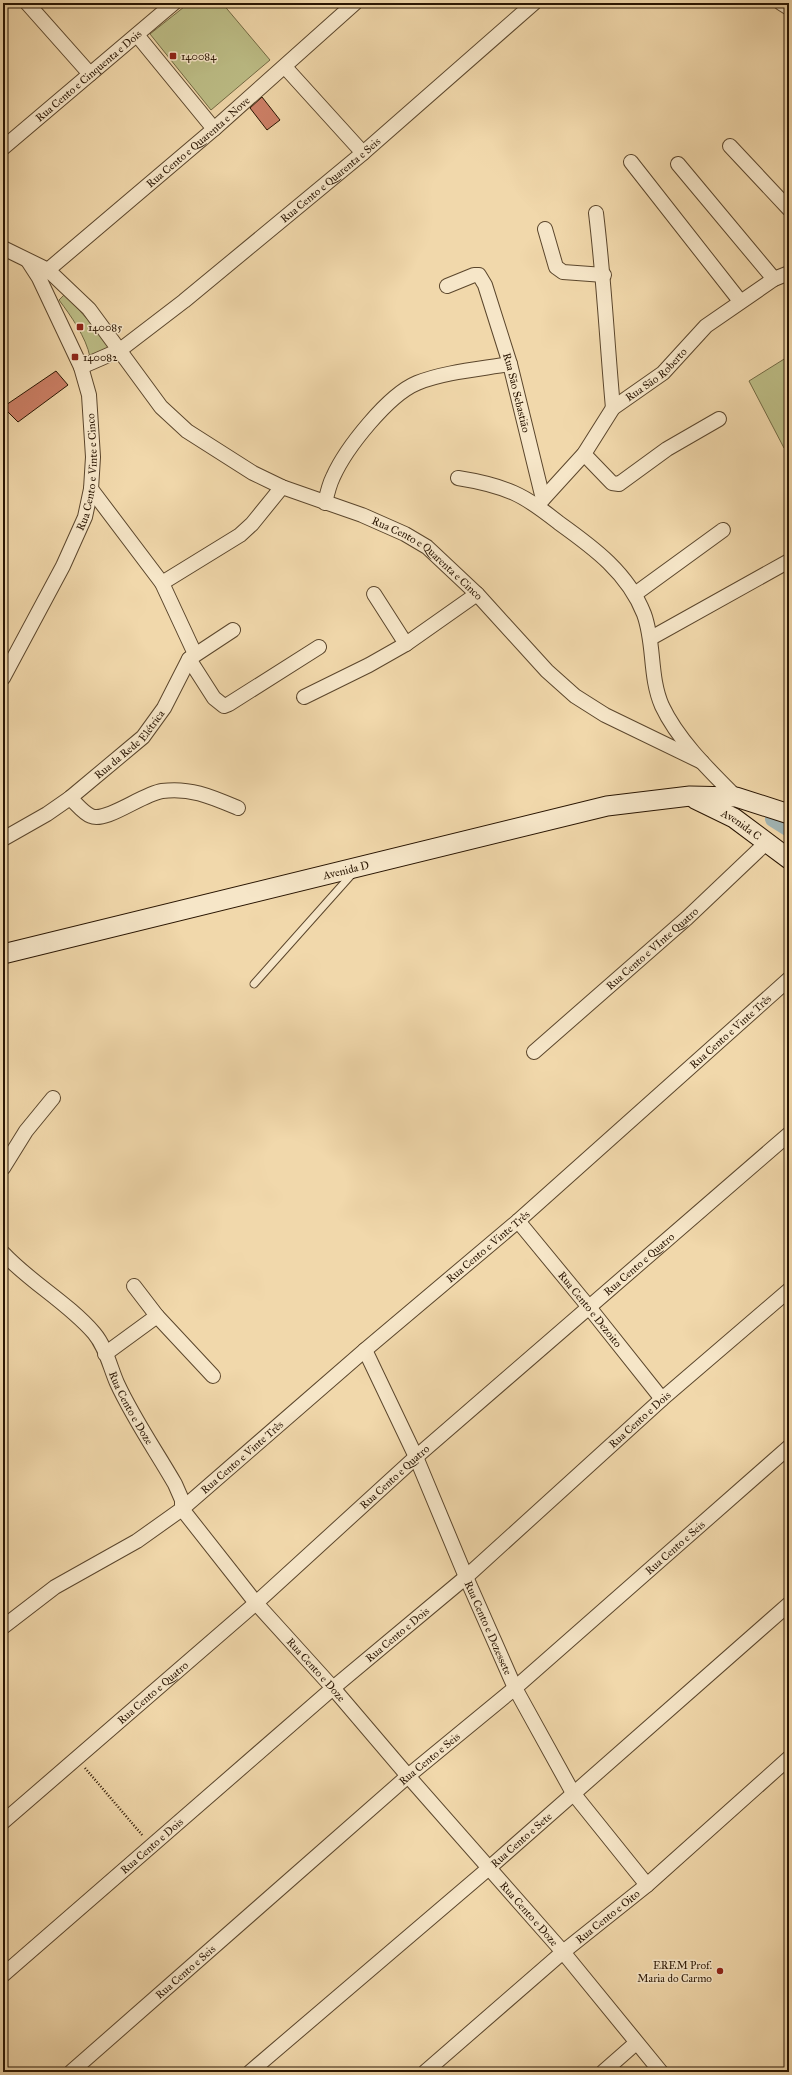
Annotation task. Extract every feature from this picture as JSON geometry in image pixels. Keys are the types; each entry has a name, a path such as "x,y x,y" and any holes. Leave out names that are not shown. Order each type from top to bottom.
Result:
{"main road":[{"name":"Avenida D","path":"3,954 360,865 607,806 690,796 736,797 789,814"},
{"name":"Avenida C","path":"690,796 734,818 789,859"}],"street":[{"path":"27,3 90,74"},
{"name":"Rua Cento e Cinquenta e Dois","path":"3,148 174,3"},
{"name":"Rua Cento e Quarenta e Nove","path":"43,274 214,129 355,3"},
{"name":"Rua Cento e Quarenta e Seis","path":"81,367 120,350 184,301 363,153 534,3"},
{"path":"781,3 789,8"},
{"path":"137,35 214,129"},
{"path":"285,67 363,153"},
{"path":"730,146 789,209"},
{"path":"631,162 740,301"},
{"path":"678,164 774,279"},
{"path":"596,213 604,275 605,315 613,408"},
{"path":"545,229 556,267 559,270 563,272 604,275"},
{"name":"Rua Cento e Vinte e Cinco","path":"3,248 28,261 43,274 81,367 89,395 93,457 91,489 85,517 63,566 3,678"},
{"name":"Rua São Roberto","path":"541,503 584,454 613,408 663,373 706,326 740,301 774,279 789,273"},
{"name":"Rua Cento e Quarenta e Cinco","path":"43,274 89,309 160,407 187,431 253,473 282,487 362,515 404,534 427,548 477,594 547,671 575,696 605,715 702,762"},
{"name":"Rua São Sebastião","path":"447,286 474,275 479,275 485,285 510,364 541,503"},
{"path":"325,503 332,478 344,457 360,435 401,392 427,380 510,364"},
{"path":"584,454 612,483 619,484 667,449 719,419"},
{"path":"458,478 489,484 541,503 600,553 620,573 635,594 651,638 654,686 662,707 674,727 702,762 736,797"},
{"path":"162,583 240,535 252,524 282,487"},
{"path":"91,489 162,583 192,656 214,698 224,706 319,648"},
{"path":"635,594 722,530"},
{"path":"651,638 789,561"},
{"path":"374,594 406,644"},
{"path":"304,697 369,665 406,644 477,594"},
{"path":"192,656 233,630"},
{"name":"Rua da Rede Elétrica","path":"3,839 47,814 70,798 143,737 164,708 192,656"},
{"path":"70,798 90,816 99,818 142,797 172,790 189,790 204,794 238,808"},
{"name":"Rua Cento e VInte Quatro","path":"534,1052 687,918 767,842"},
{"name":"Rua Cento e Vinte Três","path":"3,1627 55,1587 137,1541 182,1509 518,1221 789,979"},
{"path":"3,1168 26,1131 53,1098"},
{"name":"Rua Cento e Quatro","path":"3,1822 256,1603 416,1457 588,1306 789,1134"},
{"name":"Rua Cento e Dezoito","path":"518,1221 662,1399"},
{"name":"Rua Cento e Doze","path":"3,1253 21,1271 67,1306 95,1334 117,1384 175,1484 182,1500 182,1509 256,1603 333,1688 408,1776 563,1952 661,2072"},
{"path":"134,1286 157,1316 213,1376"},
{"name":"Rua Cento e Dois","path":"3,1975 333,1688 466,1577 662,1399 789,1290"},
{"path":"105,1354 157,1316"},
{"name":"Rua Cento e Dezessete","path":"366,1350 416,1457 466,1577 515,1688 573,1793 647,1885"},
{"name":"Rua Cento e Seis","path":"70,2072 408,1776 515,1688 789,1447"},
{"name":"Rua Cento e Sete","path":"250,2072 489,1868 789,1604"},
{"name":"Rua Cento e Oito","path":"425,2072 563,1952 647,1885 789,1758"},
{"path":"603,2072 636,2043"}],"lane":[{"path":"254,984 360,865"}],"path":[{"path":"77,1759 152,1846"}],"green space":[{"path":"189,3 222,3 270,60 211,110 150,34"},
{"path":"65,294 111,346 90,357 82,334 59,300"},
{"path":"789,356 789,452 784,448 749,381"}],"building":[{"path":"262,97 280,120 267,130 250,108"},
{"path":"56,371 68,385 18,422 3,407"}],"waterway":[{"path":"773,819 789,829"}],"place":[{"name":"140084","path":"173,56"},
{"name":"140085","path":"80,327"},
{"name":"140082","path":"75,357"},
{"name":"EREM Prof. Maria do Carmo","path":"720,1971"}]}
